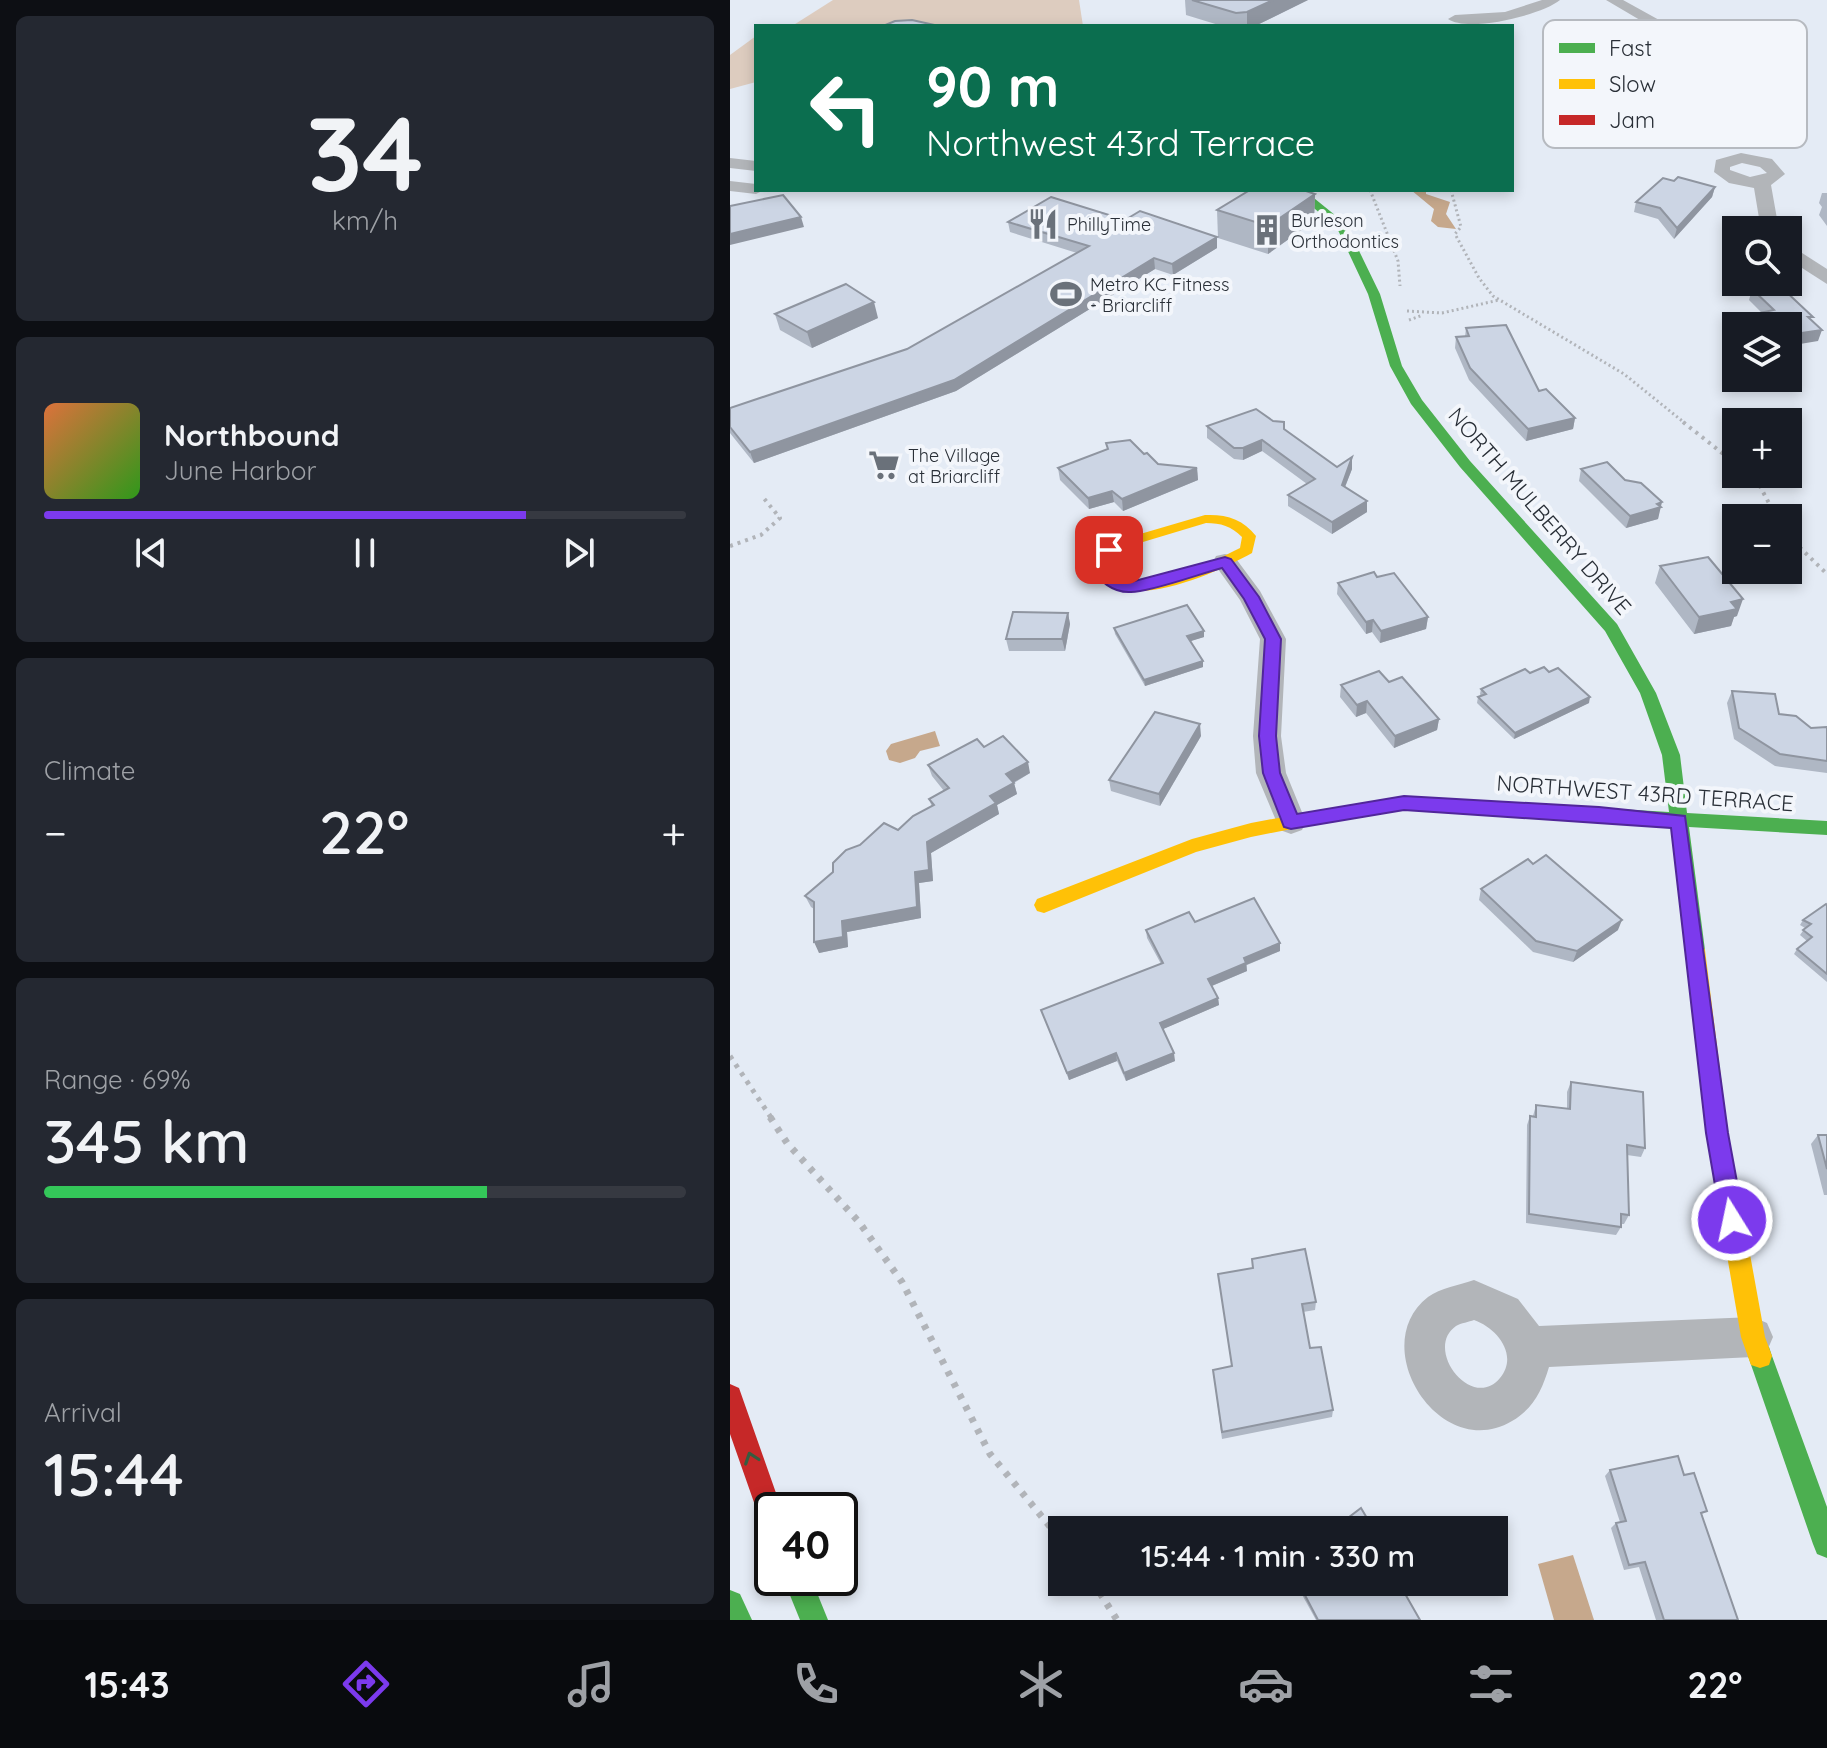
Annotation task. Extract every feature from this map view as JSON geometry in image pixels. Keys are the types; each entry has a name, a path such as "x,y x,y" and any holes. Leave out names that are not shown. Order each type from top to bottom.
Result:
{"main road":[{"name":"NORTH MULBERRY DRIVE","path":"1300,192 1342,226 1374,294 1396,366 1416,401 1465,464 1611,628 1648,693 1671,755 1717,1133 1753,1337 1827,1544"},
{"path":"1217,519 1238,524 1249,536 1247,550 1225,562 1131,587 1109,580 1100,565 1109,550 1118,545 1217,519"},
{"name":"NORTHWEST 43RD TERRACE","path":"1044,905 1192,846 1291,822 1404,803 1827,828"},
{"path":"730,1397 763,1492"},
{"path":"804,1596 814,1620"},
{"path":"730,1604 738,1620"}],"street":[{"path":"1455,19 1501,16 1553,0"},
{"path":"1613,0 1649,20"},
{"path":"730,163 754,166"},
{"path":"1762,181 1768,216"},
{"path":"730,186 754,189"},
{"path":"1802,260 1827,278"},
{"path":"1225,562 1251,597 1273,639 1267,736 1271,773 1291,822"},
{"path":"1527,1347 1753,1337"}],"path":[{"path":"1371,192 1376,213 1402,269 1399,291"},
{"path":"1452,192 1461,227 1455,234 1479,278 1500,300 1624,374 1722,453"},
{"path":"1423,315 1500,300"},
{"path":"730,546 761,535 780,518 762,496"},
{"path":"1802,550 1827,574"},
{"path":"730,1056 787,1143 859,1222 902,1282 990,1454 1048,1524"},
{"path":"1102,1596 1117,1620"}],"shaded area":[{"path":"833,0 1079,0 1083,24 795,24"},
{"path":"754,37 754,83 730,89 730,55"},
{"path":"1413,192 1426,192 1450,202 1446,214 1456,229 1438,227 1431,221 1434,209"},
{"path":"935,731 940,746 920,751 915,758 900,763 889,760 886,751 891,744"},
{"path":"1573,1555 1594,1620 1554,1620 1538,1564"}],"building":[{"path":"1192,0 1273,0 1247,12 1236,13"},
{"path":"912,20 930,24 888,24"},
{"path":"1678,177 1715,187 1677,228 1660,208 1636,202 1663,178 1674,181"},
{"path":"1247,192 1315,194 1268,226 1217,210"},
{"path":"783,195 801,217 730,234 730,206"},
{"path":"1051,197 1125,220 1140,211 1217,237 1172,264 1154,258 954,380 750,452 730,427 730,408 907,349 1089,246 1008,222"},
{"path":"846,284 874,302 807,332 775,314"},
{"path":"1759,296 1791,296 1822,330 1802,333 1802,312 1764,312 1774,310"},
{"path":"1506,325 1539,391 1546,389 1575,418 1528,429 1470,368 1456,337 1469,336 1466,328"},
{"path":"1256,409 1273,421 1284,422 1284,429 1337,467 1352,457 1342,485 1367,501 1332,522 1288,495 1315,479 1262,440 1243,448 1234,448 1207,426"},
{"path":"1130,440 1158,464 1197,468 1122,499 1112,491 1088,498 1058,468 1108,449 1106,443"},
{"path":"1607,462 1625,480 1641,483 1662,502 1657,504 1661,507 1630,516 1581,469"},
{"path":"1708,557 1722,574 1722,584 1730,584 1743,599 1731,602 1737,609 1699,617 1660,566"},
{"path":"1374,572 1377,577 1394,573 1428,617 1381,631 1373,620 1366,622 1338,583"},
{"path":"1187,605 1204,631 1187,636 1203,661 1144,680 1114,628"},
{"path":"1013,612 1068,613 1062,639 1006,639"},
{"path":"1544,667 1549,672 1558,668 1590,697 1515,733 1478,697 1486,694 1481,689 1525,669 1530,673"},
{"path":"1379,671 1389,682 1402,677 1439,719 1395,736 1367,701 1357,705 1341,685"},
{"path":"1732,691 1775,694 1779,714 1796,716 1811,728 1827,727 1827,761 1780,754 1739,728"},
{"path":"1155,712 1200,724 1159,794 1109,780"},
{"path":"1003,736 1028,762 1006,774 1014,783 990,796 996,803 927,842 929,870 915,872 917,907 842,921 843,937 814,942 814,902 805,896 833,872 833,863 846,850 860,845 884,823 898,830 913,816 934,805 929,799 949,788 928,765 977,739 984,747"},
{"path":"1546,855 1622,920 1577,951 1536,941 1481,889 1528,859 1533,864"},
{"path":"1254,898 1280,943 1244,958 1246,963 1208,979 1218,998 1160,1023 1174,1053 1124,1073 1116,1053 1067,1073 1041,1010 1163,963 1146,930 1189,912 1195,922"},
{"path":"1826,904 1827,974 1797,949 1812,937 1803,930 1811,924 1803,920"},
{"path":"1571,1082 1643,1092 1645,1148 1627,1145 1629,1215 1621,1214 1621,1227 1529,1214 1530,1116 1536,1117 1536,1105 1570,1109"},
{"path":"1818,1135 1827,1135 1827,1169"},
{"path":"1305,1249 1316,1302 1302,1304 1310,1348 1321,1347 1333,1410 1222,1432 1213,1370 1232,1366 1218,1274 1253,1268 1252,1259"},
{"path":"1678,1456 1684,1475 1694,1473 1707,1511 1701,1513 1738,1620 1664,1620 1645,1562 1629,1565 1616,1523 1626,1521 1610,1470"},
{"path":"1361,1508 1366,1516 1350,1516"},
{"path":"1305,1596 1406,1596 1420,1620 1318,1620"}],"traffic: fast":[{"path":"1300,192 1342,226 1374,294 1396,366 1416,401 1465,464 1611,628 1648,693 1671,755 1695,950"},
{"path":"1316,818 1404,803 1827,828"},
{"path":"1760,1356 1827,1544"},
{"path":"804,1596 814,1620"},
{"path":"730,1604 738,1620"}],"traffic: slow":[{"path":"1205,519 1224,520 1240,527 1249,536 1247,550 1204,570 1152,585 1121,585 1102,573 1102,558 1118,545 1205,519"},
{"path":"1044,905 1192,846 1251,830 1316,818"},
{"path":"1695,950 1717,1133 1753,1337 1760,1356"}],"traffic: jam":[{"path":"730,1397 763,1492"}],"place":[{"name":"PhillyTime","path":"1043,224"},
{"name":"Burleson Orthodontics","path":"1267,230"},
{"name":"Metro KC Fitness - Briarcliff","path":"1066,294"},
{"name":"The Village at Briarcliff","path":"884,465"}],"route":[{"path":"1109,550 1102,558 1102,573 1118,585 1131,587 1225,562 1251,597 1273,639 1267,736 1271,773 1291,822 1404,803 1679,821 1717,1133 1732,1220"}]}
